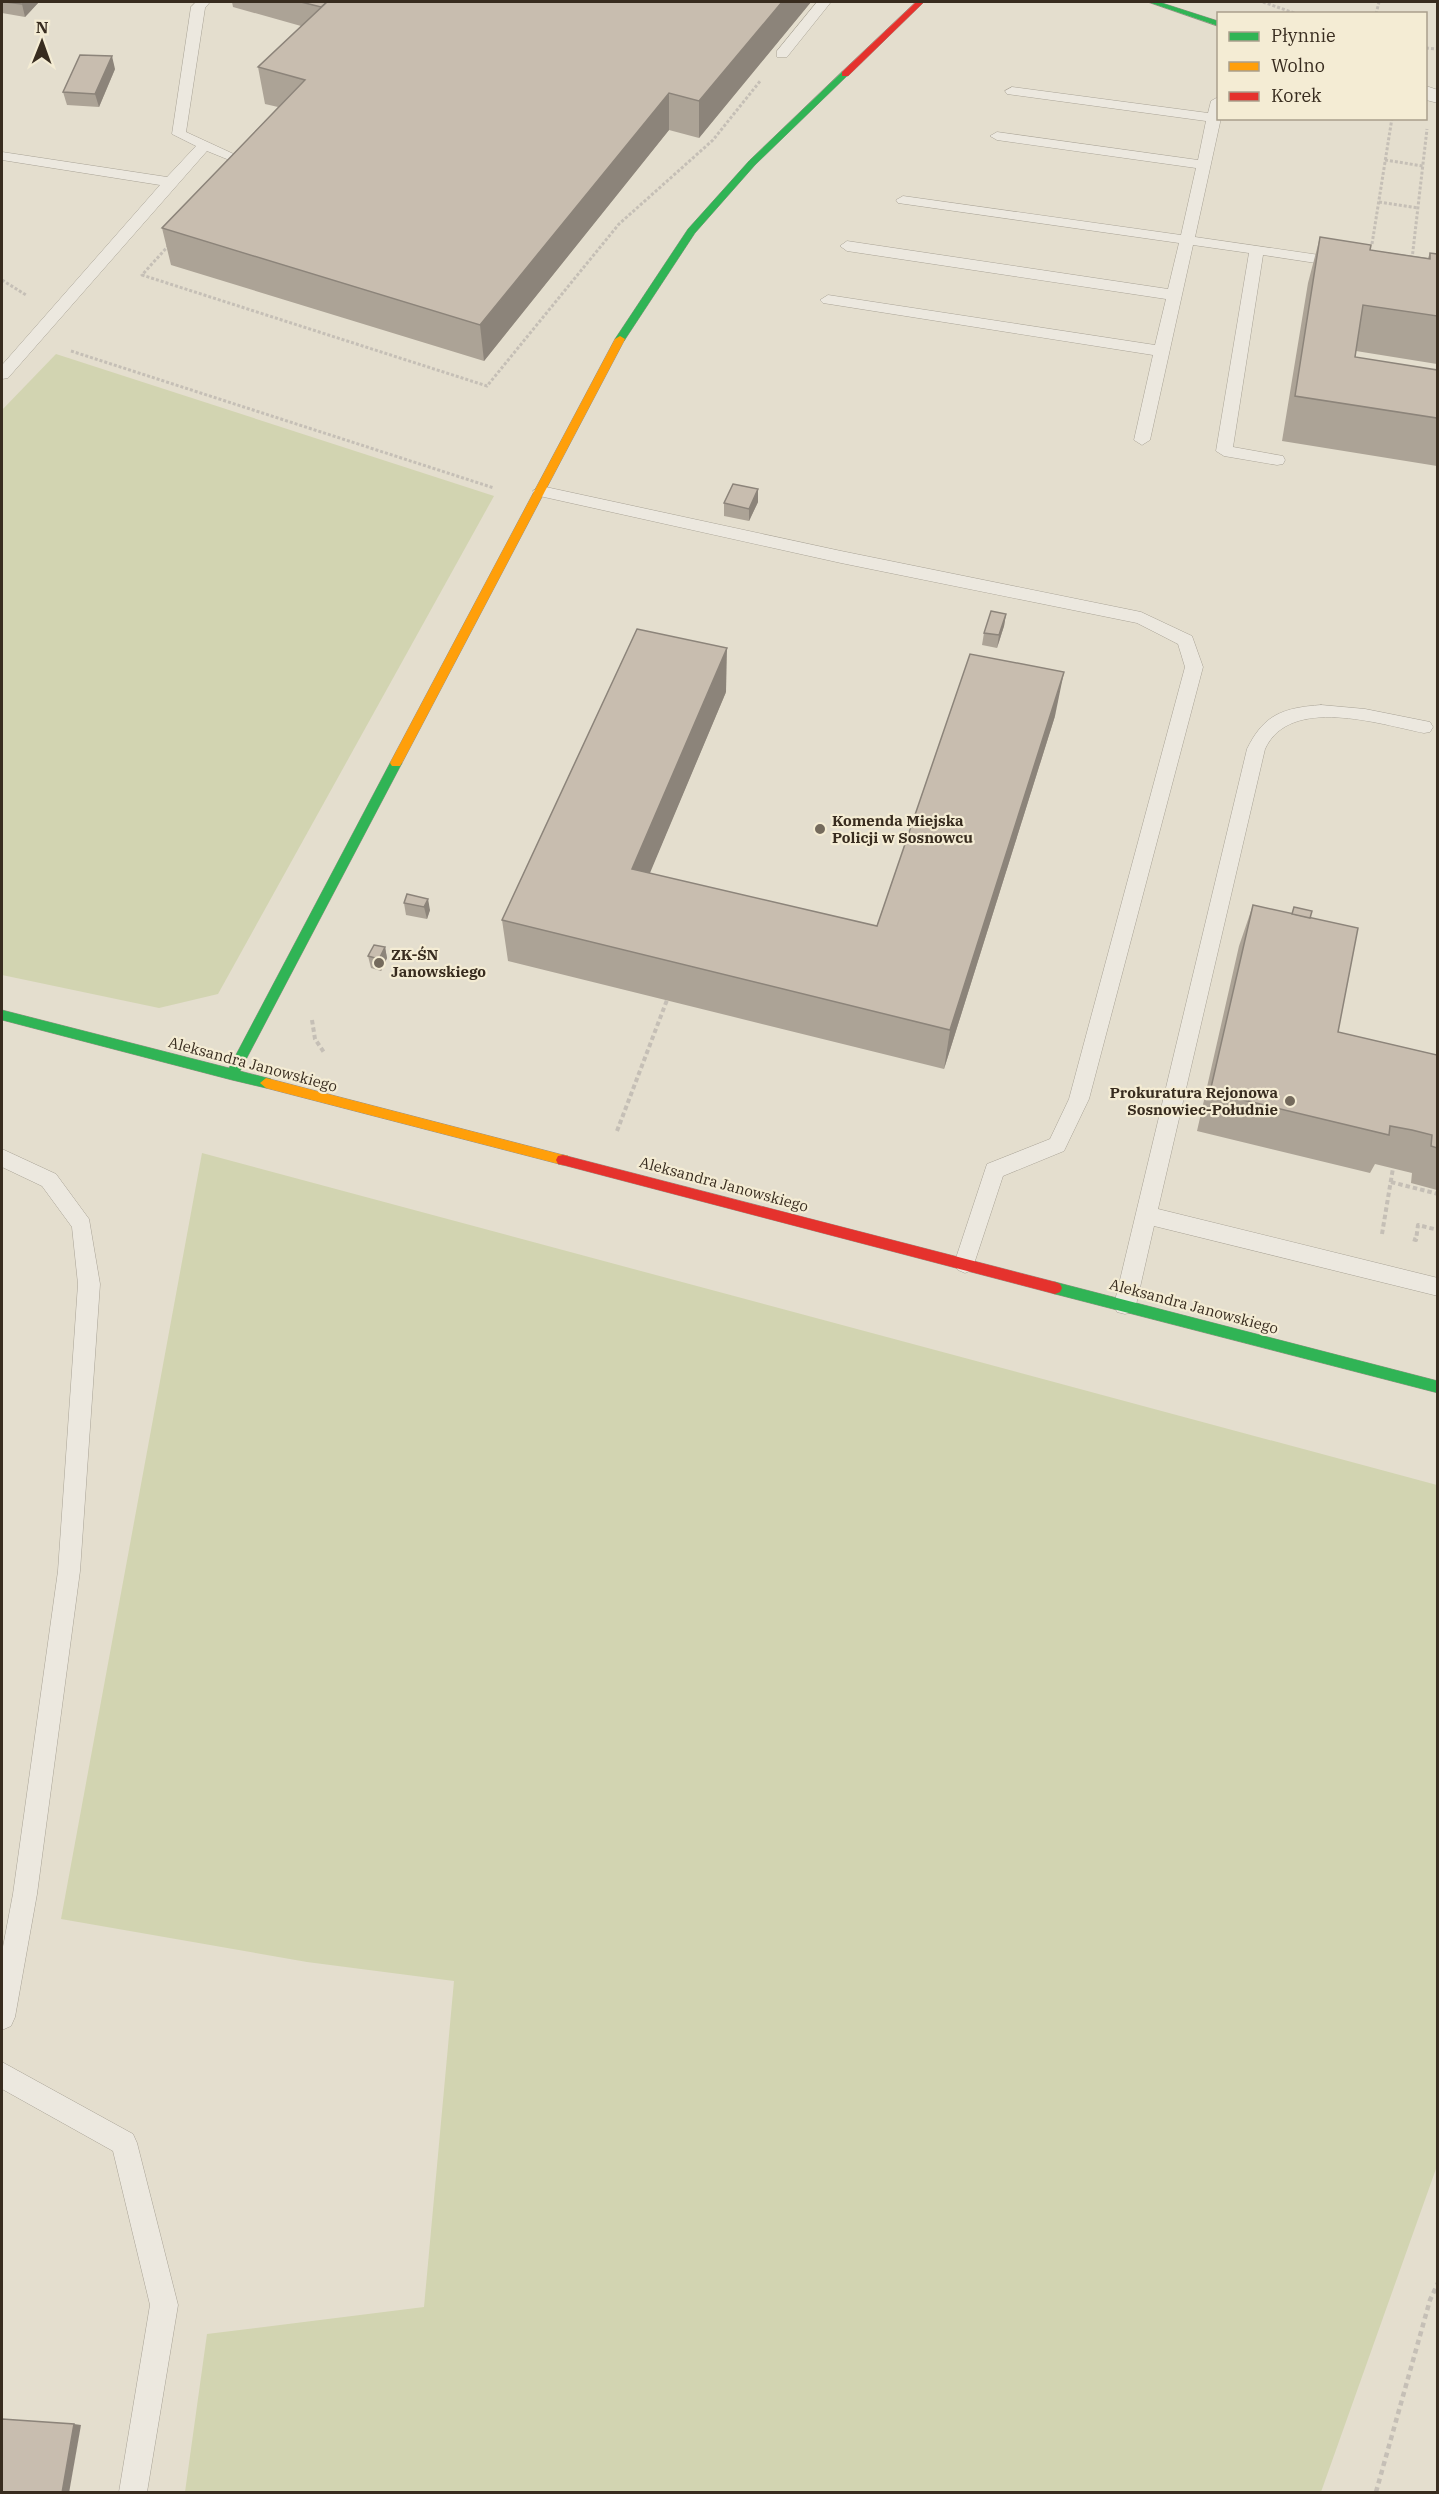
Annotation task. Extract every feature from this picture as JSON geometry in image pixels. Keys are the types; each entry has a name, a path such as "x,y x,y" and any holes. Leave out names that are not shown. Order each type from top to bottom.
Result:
{"street":[{"path":"232,1075 620,339 691,231 752,163 920,2"},
{"path":"1152,2 1217,24"},
{"name":"Aleksandra Janowskiego","path":"2,1015 529,1149 1437,1387"}],"lane":[{"path":"203,2 198,7 179,134 244,162"},
{"path":"782,54 824,2"},
{"path":"1012,91 1212,118"},
{"path":"1142,440 1217,104"},
{"path":"997,136 1202,165"},
{"path":"2,374 205,145"},
{"path":"2,156 170,182"},
{"path":"903,200 1410,272"},
{"path":"848,246 1174,295"},
{"path":"1257,249 1224,451 1277,460"},
{"path":"828,300 1161,351"},
{"path":"541,491 830,555 1141,618 1186,640 1194,667 1079,1099 1057,1145 994,1170 965,1264"},
{"path":"1125,1305 1256,749 1268,728 1294,714 1331,710 1424,727"},
{"path":"2,1158 49,1180 82,1225 89,1284 69,1571 25,1894 2,2017"},
{"path":"1145,1215 1437,1287"},
{"path":"2,2075 124,2143 164,2305 133,2493"}],"path":[{"path":"1263,2 1291,12"},
{"path":"174,240 142,275 487,386 619,224 713,140 782,54"},
{"path":"1369,266 1392,120"},
{"path":"1410,272 1428,127"},
{"path":"1385,160 1423,166"},
{"path":"1379,202 1418,208"},
{"path":"2,280 28,296"},
{"path":"70,350 79,356 503,491"},
{"path":"616,1135 667,1000"},
{"path":"1384,1221 1393,1168"},
{"path":"1391,1182 1437,1194"},
{"path":"1405,1238 1416,1240 1418,1225 1437,1230"},
{"path":"1383,1232 1394,1235"},
{"path":"1376,2493 1430,2300 1437,2283"}],"green space":[{"path":"56,354 494,496 218,994 159,1008 2,975 2,410"},
{"path":"202,1153 1437,1485 1437,2166 1321,2492 185,2492 207,2334 424,2307 454,1981 307,1962 61,1919"}],"building":[{"path":"301,2 327,2 321,7"},
{"path":"327,2 782,2 699,101 669,93 480,325 162,228 305,80 258,67"},
{"path":"80,55 112,56 95,94 63,92"},
{"path":"1320,237 1371,245 1370,250 1430,259 1430,253 1437,254 1437,316 1363,305 1355,357 1437,370 1437,418 1295,396"},
{"path":"733,484 758,489 749,509 724,503"},
{"path":"991,611 1006,614 999,635 984,633"},
{"path":"637,629 727,648 632,869 877,926 970,654 1064,672 950,1030 502,920"},
{"path":"407,894 428,899 424,907 404,903"},
{"path":"1253,905 1358,928 1338,1032 1437,1055 1437,1148 1431,1146 1432,1135 1412,1130 1390,1126 1389,1135 1210,1092"},
{"path":"1294,907 1312,911 1310,918 1292,914"},
{"path":"374,945 385,947 379,959 368,956"},
{"path":"2,2419 74,2424 62,2493 2,2493"}],"traffic: fast":[{"path":"1152,2 1217,24"},
{"path":"620,339 691,231 752,163 845,74"},
{"path":"232,1075 396,763"},
{"path":"2,1015 266,1083"},
{"path":"1055,1288 1438,1387"}],"traffic: slow":[{"path":"396,763 620,339"},
{"path":"266,1083 563,1160"}],"traffic: jam":[{"path":"845,74 920,2"},
{"path":"563,1160 1055,1288"}],"place":[{"name":"Komenda Miejska Policji w Sosnowcu","path":"820,829"},
{"name":"ZK-ŚN Janowskiego","path":"379,963"},
{"name":"Prokuratura Rejonowa Sosnowiec-Południe","path":"1290,1101"}]}
